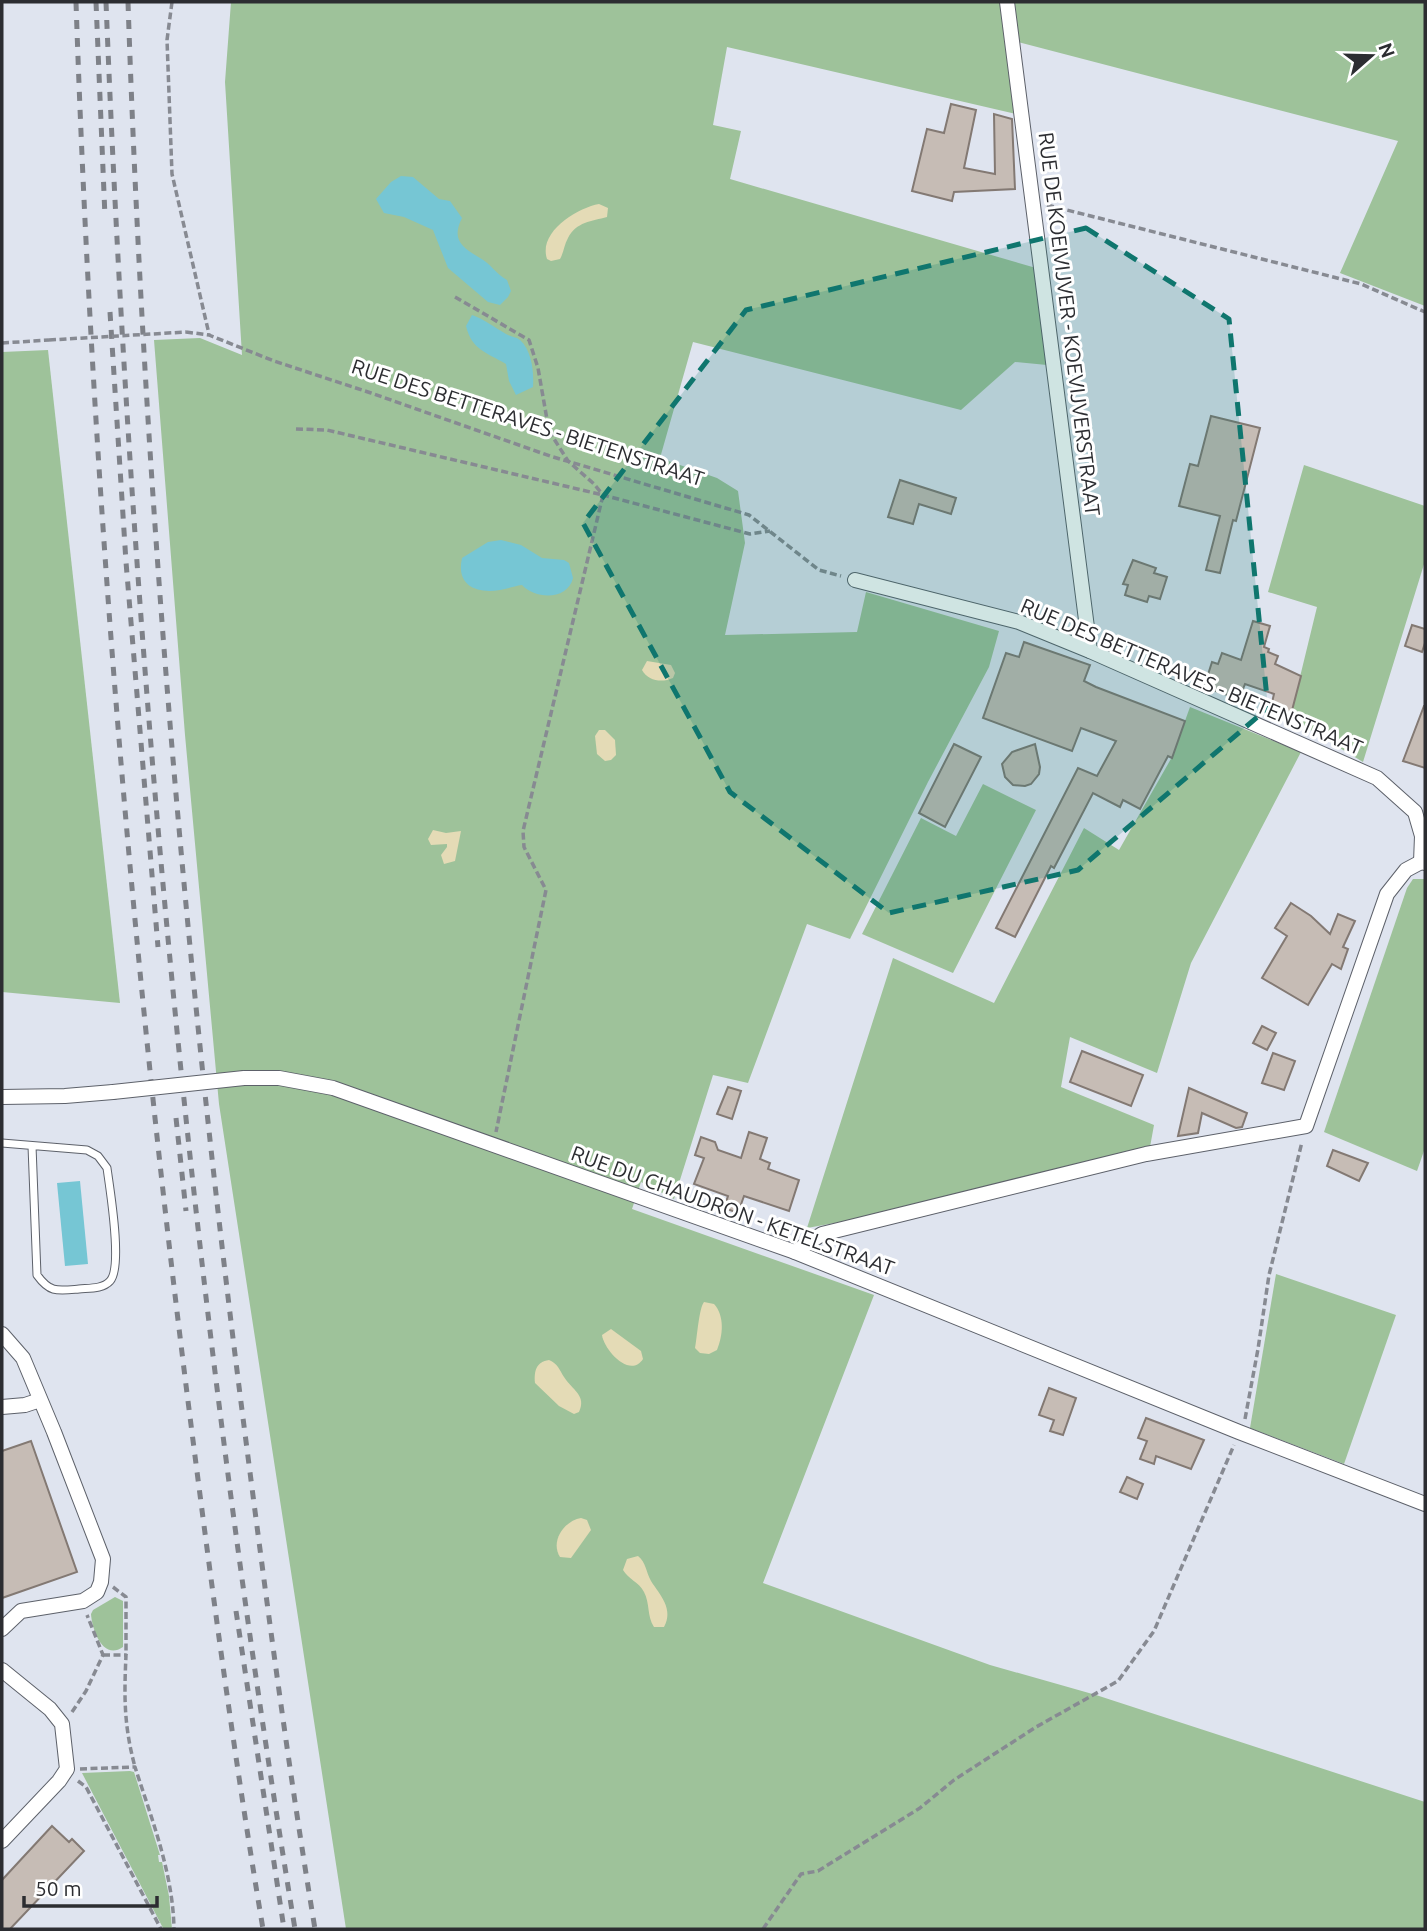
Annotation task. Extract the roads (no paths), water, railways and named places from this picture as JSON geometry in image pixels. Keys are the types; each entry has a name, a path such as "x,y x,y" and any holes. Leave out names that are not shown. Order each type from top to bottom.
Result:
{"street":[{"name":"RUE DE KOEIVIJVER - KOEVIJVERSTRAAT","path":"1007,2 1090,651"},
{"name":"RUE DES BETTERAVES - BIETENSTRAAT","path":"795,1252 807,1241 822,1234 876,1220 1146,1154 1306,1126 1387,894 1406,870 1423,862 1422,836 1415,812 1377,778 1019,622 855,580"},
{"name":"RUE DU CHAUDRON - KETELSTRAAT","path":"2,1097 65,1096 244,1078 279,1078 333,1088 795,1252 1425,1504"},
{"path":"2,1334 23,1358 103,1559 101,1582 97,1592 83,1601 21,1611 2,1629"},
{"path":"2,1407 25,1405 40,1400"},
{"path":"2,1670 50,1709 62,1724 67,1769 67,1780 2,1841"}],"lane":[{"path":"2,1143 87,1150 98,1156 107,1168 117,1264 112,1279 104,1286 58,1291 46,1287 37,1275 32,1146"}],"water":[{"path":"401,176 413,177 439,199 450,201 462,218 458,232 460,242 507,280 511,291 500,305 488,302 448,268 433,230 404,217 384,213 376,199 391,182"},
{"path":"472,315 518,339 524,345 531,362 533,387 516,395 509,381 506,364 481,350 472,340 466,326"},
{"path":"501,540 521,545 542,558 569,563 573,578 570,585 558,594 551,595 535,593 522,585 491,591 469,586 462,575 462,558 488,542"},
{"path":"80,1181 88,1264 65,1266 57,1183"}],"railway":[{"path":"76,2 103,531 132,883 189,1409 223,1669 263,1929"},
{"path":"96,2 105,217"},
{"path":"106,2 132,486 171,968 225,1450 295,1929"},
{"path":"128,2 144,357 184,888 221,1242 243,1418 315,1929"},
{"path":"110,312 126,562 158,947"},
{"path":"176,1118 186,1211"},
{"path":"236,1611 284,1929"}]}
